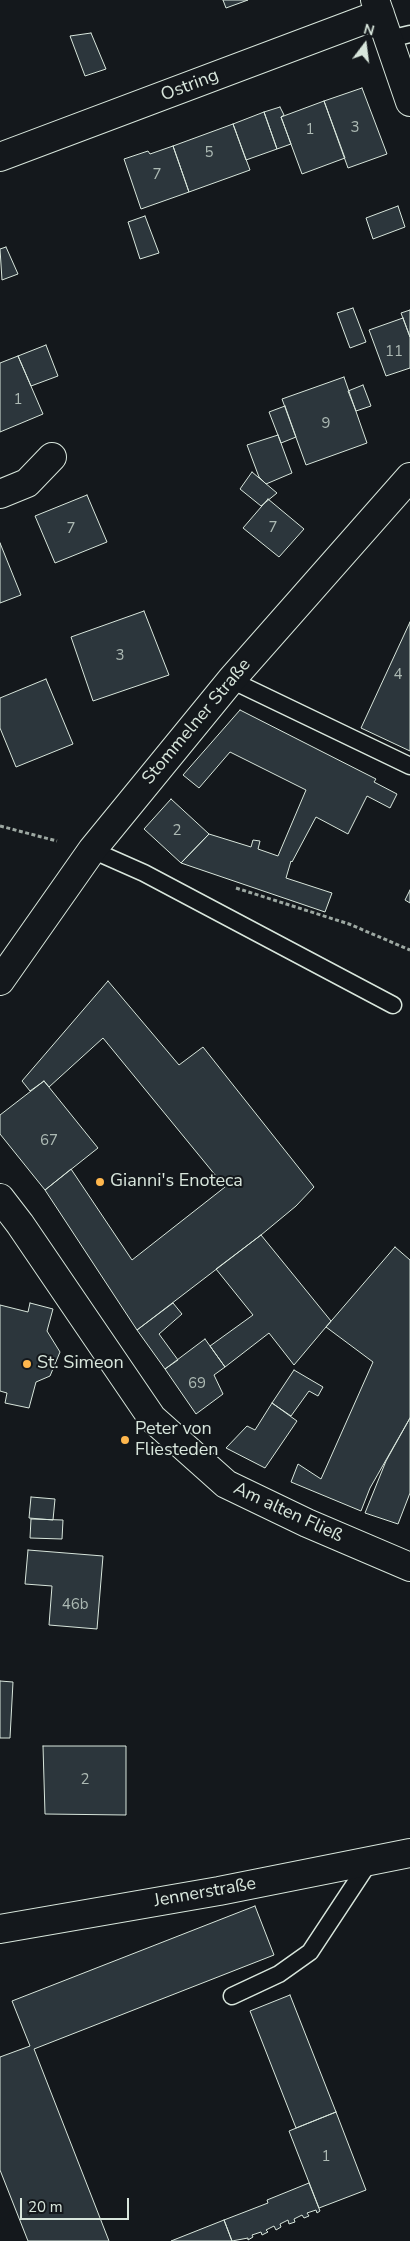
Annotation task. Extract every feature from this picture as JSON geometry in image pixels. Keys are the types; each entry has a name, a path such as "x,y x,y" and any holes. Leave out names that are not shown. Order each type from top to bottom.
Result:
{"main road":[{"path":"388,22 410,102"},
{"name":"Ostring","path":"0,157 388,22"},
{"path":"0,494 27,483 52,457"},
{"name":"Stommelner Straße","path":"0,981 92,850 231,680 410,477"},
{"name":"Am alten Fließ","path":"0,1198 20,1224 152,1418 226,1484 307,1523 410,1568"},
{"name":"Jennerstraße","path":"0,1929 219,1891 410,1853"}],"lane":[{"path":"231,680 410,766"},
{"path":"92,850 144,873 393,1005"},
{"path":"232,1996 279,1974 310,1952 370,1861"}],"path":[{"path":"0,826 92,850"},
{"path":"229,886 349,924 410,950"}],"building":[{"path":"223,0 248,0 226,8"},
{"path":"91,33 106,69 85,76 70,36"},
{"path":"362,88 387,154 348,168 324,101"},
{"path":"324,101 345,158 302,174 281,117"},
{"path":"280,107 284,115 281,117 291,144 277,149 264,112"},
{"path":"264,112 277,149 246,160 233,124"},
{"path":"233,124 250,170 189,192 173,146"},
{"path":"173,146 189,192 141,209 124,159 148,151 150,154"},
{"path":"398,206 405,227 373,239 366,218"},
{"path":"145,216 159,253 140,259 128,222"},
{"path":"6,247 18,274 2,280 0,249"},
{"path":"353,308 366,342 350,348 337,313"},
{"path":"410,310 410,337 401,313"},
{"path":"403,318 410,337 410,368 386,376 369,330"},
{"path":"46,345 58,376 31,386 18,356"},
{"path":"18,356 43,414 0,432 0,363"},
{"path":"344,377 367,443 306,465 282,399"},
{"path":"363,385 371,406 356,411 348,391"},
{"path":"285,406 296,437 281,443 269,412"},
{"path":"278,435 292,473 266,484 259,477 247,445"},
{"path":"252,472 277,493 261,506 240,489"},
{"path":"87,495 107,542 55,563 35,516"},
{"path":"268,499 304,529 279,557 243,528"},
{"path":"0,543 21,595 0,603"},
{"path":"144,611 169,675 93,701 71,637"},
{"path":"410,622 410,751 361,728"},
{"path":"46,679 73,744 16,767 0,728 0,698"},
{"path":"240,710 376,779 374,782 397,794 390,808 367,796 348,834 316,817 291,861 286,878 332,893 325,912 181,863 209,834 251,847 253,840 260,841 258,849 278,856 306,790 230,752 199,788 183,775"},
{"path":"171,799 209,834 181,863 144,829"},
{"path":"410,890 410,903 405,900"},
{"path":"108,981 179,1065 203,1047 314,1187 296,1206 261,1235 137,1330 45,1190 71,1169 132,1260 225,1187 103,1038 49,1087 44,1081 30,1091 22,1081"},
{"path":"44,1081 98,1148 45,1190 0,1134 0,1115"},
{"path":"261,1235 331,1321 294,1365 269,1333 225,1367 210,1346 253,1315 216,1269"},
{"path":"395,1247 410,1260 410,1418 370,1488 361,1511 291,1482 298,1464 321,1479 373,1362 326,1327"},
{"name":"St. Simeon","path":"30,1303 53,1309 47,1331 60,1352 50,1376 36,1382 29,1408 5,1403 7,1393 0,1391 0,1305 28,1312"},
{"path":"173,1303 182,1314 159,1334 178,1360 165,1369 137,1330"},
{"path":"205,1339 225,1367 214,1375 223,1394 196,1414 165,1369"},
{"path":"294,1370 323,1387 318,1396 309,1391 291,1416 272,1403"},
{"path":"272,1403 297,1421 265,1468 226,1448 247,1426 255,1430"},
{"path":"410,1418 410,1493 398,1524 365,1513 386,1461"},
{"path":"31,1497 55,1499 53,1520 29,1518"},
{"path":"31,1519 63,1520 62,1539 30,1538"},
{"path":"28,1550 103,1556 97,1629 49,1625 52,1586 25,1584"},
{"path":"0,1681 13,1682 10,1738 0,1738"},
{"path":"43,1746 126,1746 126,1815 45,1814"},
{"path":"255,1906 274,1955 34,2049 109,2241 28,2241 0,2170 0,2057 30,2046 12,2001"},
{"path":"290,1995 336,2112 296,2128 250,2011"},
{"path":"336,2112 366,2190 319,2208 289,2131"},
{"path":"309,2183 320,2211 317,2213 316,2210 307,2213 309,2216 304,2218 302,2215 294,2219 295,2222 289,2224 288,2220 280,2224 281,2227 276,2230 274,2226 266,2230 268,2232 262,2235 261,2232 252,2235 253,2237 248,2240 248,2238 232,2241 224,2220 268,2203 267,2200"},
{"path":"224,2220 232,2241 171,2241"}],"place":[{"name":"Gianni's Enoteca","path":"100,1182"},
{"name":"St. Simeon","path":"27,1364"},
{"name":"Peter von Fliesteden","path":"125,1440"}]}
